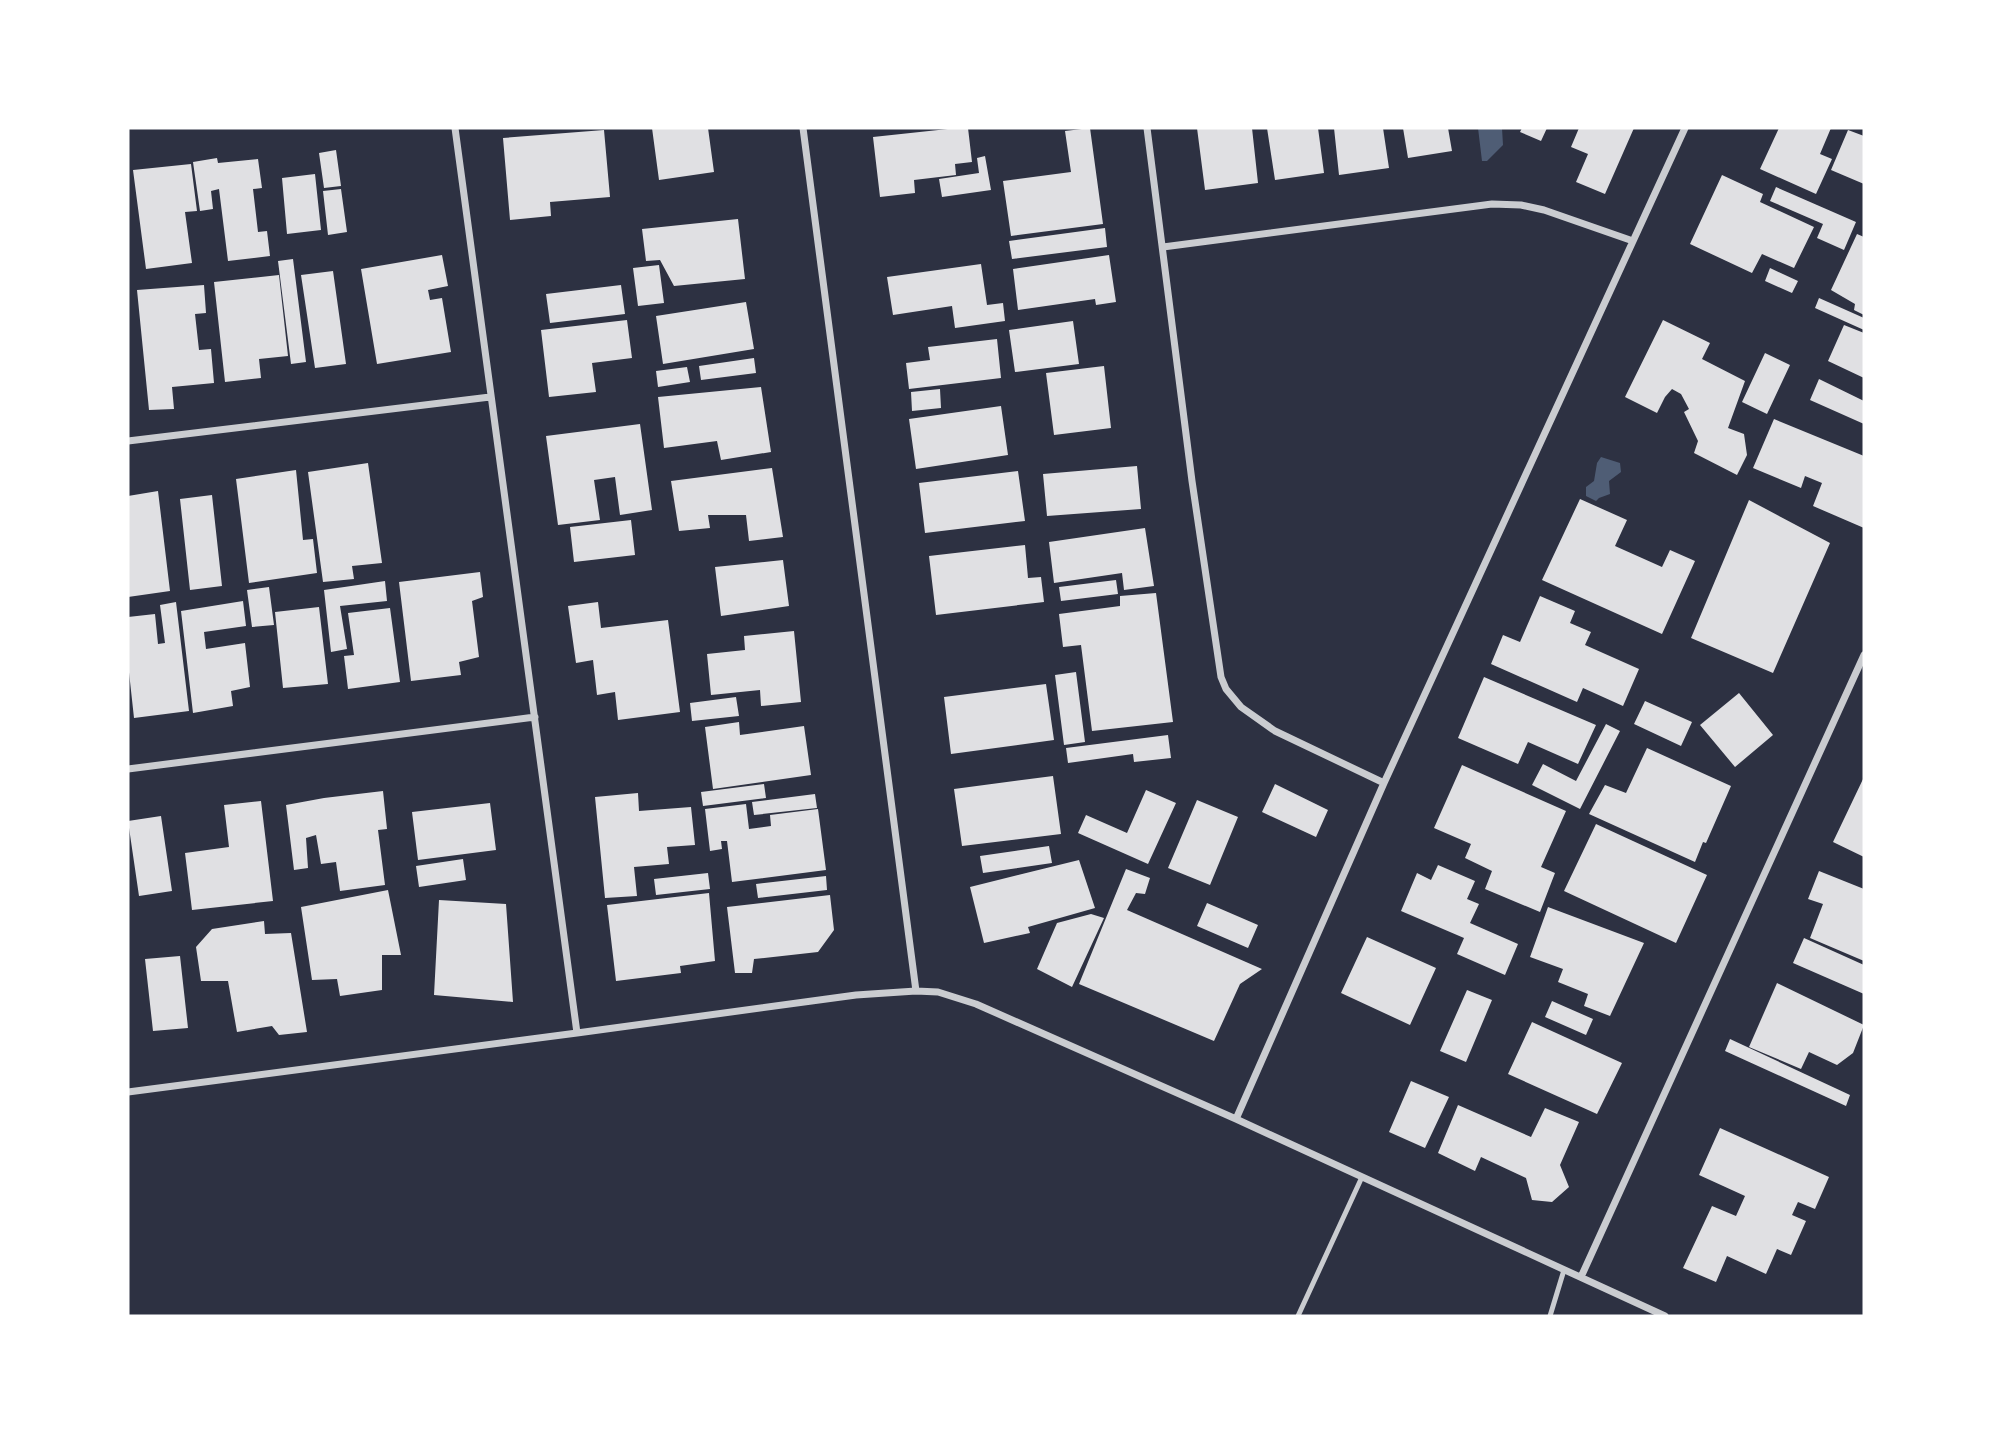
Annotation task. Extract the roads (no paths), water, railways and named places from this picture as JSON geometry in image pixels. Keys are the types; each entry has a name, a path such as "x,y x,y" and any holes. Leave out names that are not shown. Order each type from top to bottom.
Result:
{"street":[{"path":"455,128 577,1033"},
{"path":"803,128 916,991"},
{"path":"1147,128 1194,495 1221,677 1226,690 1241,707 1275,731 1384,783"},
{"path":"1236,1119 1384,783 1685,128"},
{"path":"1163,247 1492,204 1521,205 1545,210 1633,241"},
{"path":"128,442 490,397"},
{"path":"1581,1278 1864,655"},
{"path":"128,769 535,716"},
{"path":"128,1092 856,995 938,992 958,997 1236,1119 1665,1316"}],"lane":[{"path":"1298,1316 1362,1177"},
{"path":"1550,1316 1564,1270"}],"water":[{"path":"1478,128 1502,128 1503,145 1487,161 1482,161"},
{"path":"1601,457 1620,463 1621,472 1609,481 1610,494 1596,501 1586,496 1586,487 1594,481 1597,463"}]}
